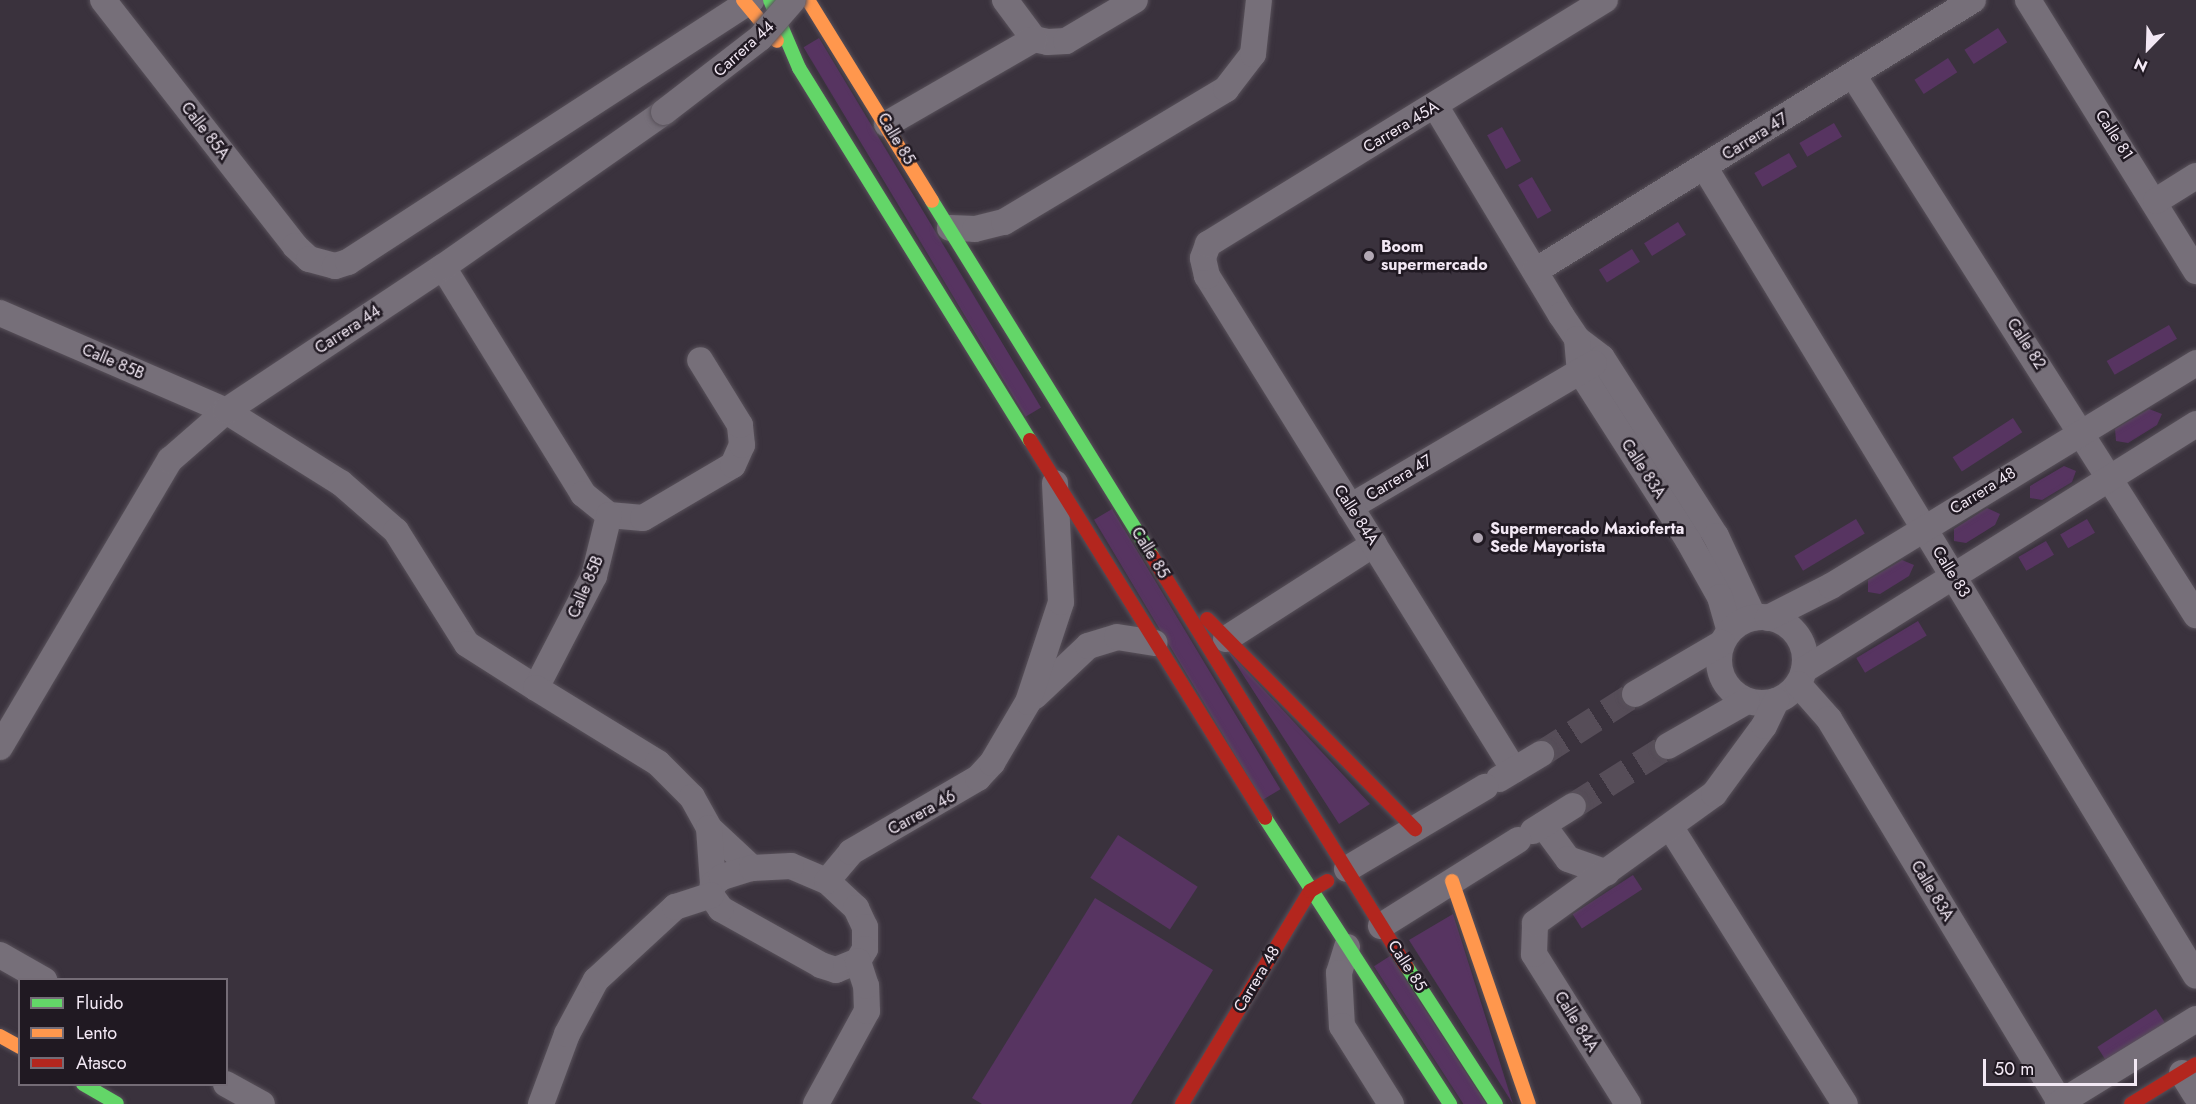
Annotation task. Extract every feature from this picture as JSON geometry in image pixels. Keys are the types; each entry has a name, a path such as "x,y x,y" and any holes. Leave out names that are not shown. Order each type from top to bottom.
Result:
{"main road":[{"name":"Calle 85","path":"808,0 828,28 950,228 1062,431 1166,579 1381,926 1496,1104"},
{"path":"814,0 828,28"},
{"path":"752,1 799,68 1310,891 1450,1104"},
{"path":"752,1 799,68"},
{"path":"1034,448 1062,431"},
{"path":"1166,579 1415,829"},
{"name":"Carrera 48","path":"1182,1104 1310,891 1347,869"},
{"path":"1452,881 1529,1104"},
{"path":"1310,891 1381,926"},
{"path":"0,1036 18,1046"},
{"path":"2131,1104 2189,1069"},
{"path":"86,1086 117,1104"}],"street":[{"name":"Calle 85A","path":"103,0 309,259"},
{"name":"Carrera 44","path":"0,747 170,460 226,411 443,267 664,112 760,38 793,0"},
{"path":"1005,0 1034,39"},
{"path":"887,124 1034,39 1066,41 1135,0"},
{"path":"950,228 975,229 1004,222 1226,89 1253,54 1259,0"},
{"name":"Carrera 45A","path":"1203,258 1208,244 1436,107 1605,0"},
{"name":"Carrera 47","path":"1535,271 1705,168 1973,0"},
{"name":"Calle 81","path":"2028,0 2156,201 2196,272"},
{"name":"Carrera 44","path":"309,259 335,266 348,262 752,1"},
{"name":"Calle 82","path":"1853,75 2081,430 2196,615"},
{"name":"Calle 83A","path":"1436,107 1577,339 1602,358 1716,536 1761,618"},
{"name":"Calle 83","path":"1705,168 2196,976"},
{"path":"2156,201 2196,176"},
{"name":"Calle 84A","path":"1203,258 1207,276 1374,544 1499,778"},
{"path":"443,267 583,494 609,515 643,518 733,465 742,445 740,425 700,360"},
{"name":"Calle 85B","path":"0,313 226,411 341,483 396,531 467,644 536,688 594,576 609,515"},
{"name":"Calle 83A","path":"1577,339 1580,371 1688,540 1720,597 1726,637"},
{"name":"Carrera 47","path":"1350,507 1602,358"},
{"name":"Carrera 48","path":"1761,618 1831,586 2081,430 2196,363"},
{"path":"1531,832 1568,860 1607,873 1700,807 1729,776 1776,701 1801,677 1953,574 2111,479 2196,424"},
{"path":"1028,702 1062,602 1055,482"},
{"path":"1226,639 1374,544"},
{"path":"1635,694 1726,637 1761,618 1793,631 1801,643 1801,677"},
{"path":"1028,702 1088,646 1117,637 1155,643"},
{"path":"1726,637 1720,671 1735,694 1747,701"},
{"name":"Calle 83A","path":"1801,677 1829,719 2059,1103"},
{"path":"536,688 658,763 692,796 709,828 752,868"},
{"path":"1668,746 1747,701 1776,701"},
{"name":"Carrera 46","path":"827,881 851,852 978,778 992,763 1028,702"},
{"path":"1347,869 1540,754"},
{"path":"1381,926 1573,806"},
{"path":"541,1104 567,1034 596,980 675,907 712,890 752,868 791,866 827,881 856,908 865,927 864,949 858,961 836,970 822,965 721,909 712,890 709,828"},
{"path":"1671,828 1845,1104"},
{"name":"Calle 84A","path":"1607,873 1536,923 1532,937 1534,954 1628,1104"},
{"path":"1347,947 1340,973 1342,1026 1390,1104"},
{"path":"0,955 40,978"},
{"path":"816,1104 867,1011 866,986 858,961"},
{"path":"2059,1103 2196,1019"},
{"path":"2189,1069 2196,1095"},
{"path":"228,1085 262,1104"}],"shaded area":[{"path":"1998,28 2007,42 1974,64 1964,50"},
{"path":"819,38 1041,407 1026,417 804,47"},
{"path":"1948,58 1957,72 1924,94 1914,80"},
{"path":"1834,123 1842,137 1807,157 1799,143"},
{"path":"1502,127 1521,161 1506,169 1487,135"},
{"path":"1789,153 1797,167 1762,187 1754,173"},
{"path":"1532,177 1552,211 1538,219 1518,185"},
{"path":"1678,222 1686,235 1652,256 1644,243"},
{"path":"1632,249 1640,262 1607,282 1599,270"},
{"path":"2169,325 2177,339 2115,375 2107,361"},
{"path":"2149,409 2162,414 2157,425 2128,443 2116,441 2115,429"},
{"path":"2013,418 2022,432 1962,471 1953,457"},
{"path":"2064,466 2076,471 2072,482 2042,500 2030,498 2030,486"},
{"path":"1987,508 2000,514 1995,525 1966,543 1954,541 1954,529"},
{"path":"1112,509 1280,789 1262,800 1094,520"},
{"path":"1856,519 1865,534 1803,571 1794,556"},
{"path":"2087,519 2095,533 2068,548 2060,534"},
{"path":"2046,541 2054,555 2026,571 2018,557"},
{"path":"1902,560 1914,565 1909,576 1880,594 1868,592 1868,580"},
{"path":"1918,621 1927,636 1865,673 1856,658"},
{"path":"1227,650 1370,804 1339,824"},
{"path":"1118,835 1198,887 1170,930 1090,878"},
{"path":"1633,875 1642,889 1582,928 1573,914"},
{"path":"1095,898 1213,970 1131,1104 982,1104 972,1098"},
{"path":"1453,914 1513,1104 1409,940"},
{"path":"1390,956 1486,1104 1463,1104 1374,966"},
{"path":"2156,1009 2165,1023 2107,1061 2097,1047"}],"tunnel":[{"path":"1541,754 1635,694"},
{"path":"1573,806 1668,746"}],"traffic: fast":[{"path":"770,0 799,68 1030,440"},
{"path":"932,201 1152,556"},
{"path":"1265,818 1450,1104"},
{"path":"1407,967 1496,1104"},
{"path":"86,1086 117,1104"}],"traffic: slow":[{"path":"743,0 777,41"},
{"path":"808,0 932,201"},
{"path":"1452,881 1529,1104"},
{"path":"0,1036 18,1046"}],"traffic: jam":[{"path":"1030,440 1265,818"},
{"path":"1152,556 1407,967"},
{"path":"1207,619 1415,829"},
{"path":"1182,1104 1310,891 1327,881"},
{"path":"2131,1104 2196,1064"}],"place":[{"name":"Boom supermercado","path":"1369,256"},
{"name":"Supermercado Maxioferta Sede Mayorista","path":"1478,538"}]}
